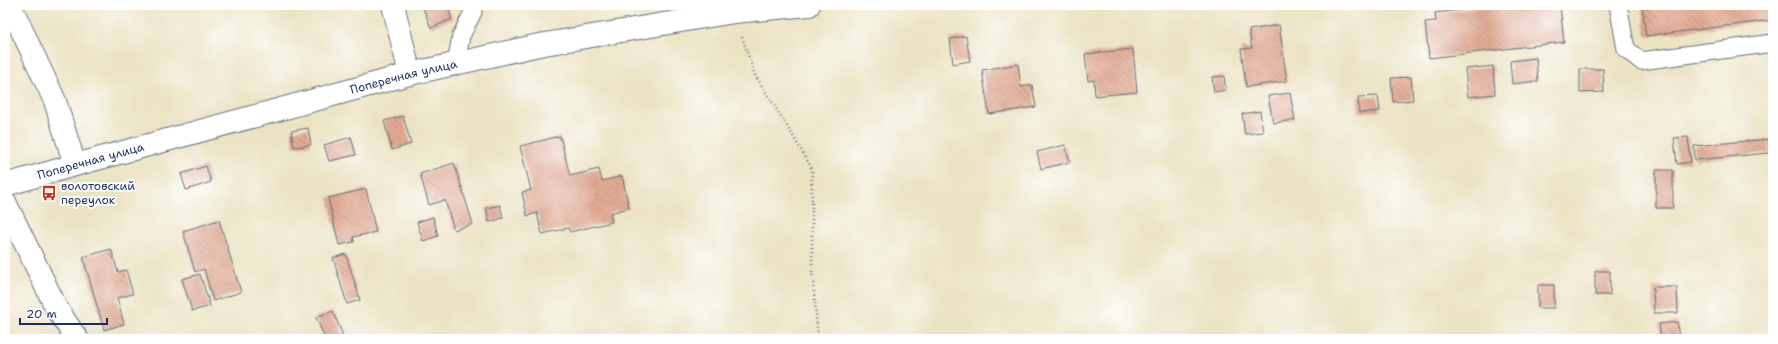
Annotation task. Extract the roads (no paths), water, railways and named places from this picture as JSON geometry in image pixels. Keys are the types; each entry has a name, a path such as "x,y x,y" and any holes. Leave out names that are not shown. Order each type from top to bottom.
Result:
{"main road":[{"path":"10,5 55,100 75,165"},
{"path":"393,5 410,74"},
{"name":"Поперечная улица","path":"5,185 410,74 539,46 734,12 809,5"},
{"path":"5,202 57,309 77,339"}],"lane":[{"path":"456,64 461,36 472,12 471,5"},
{"path":"1618,5 1626,49 1641,61 1773,43"}],"place":[{"name":"волотовский переулок","path":"49,193"}]}
